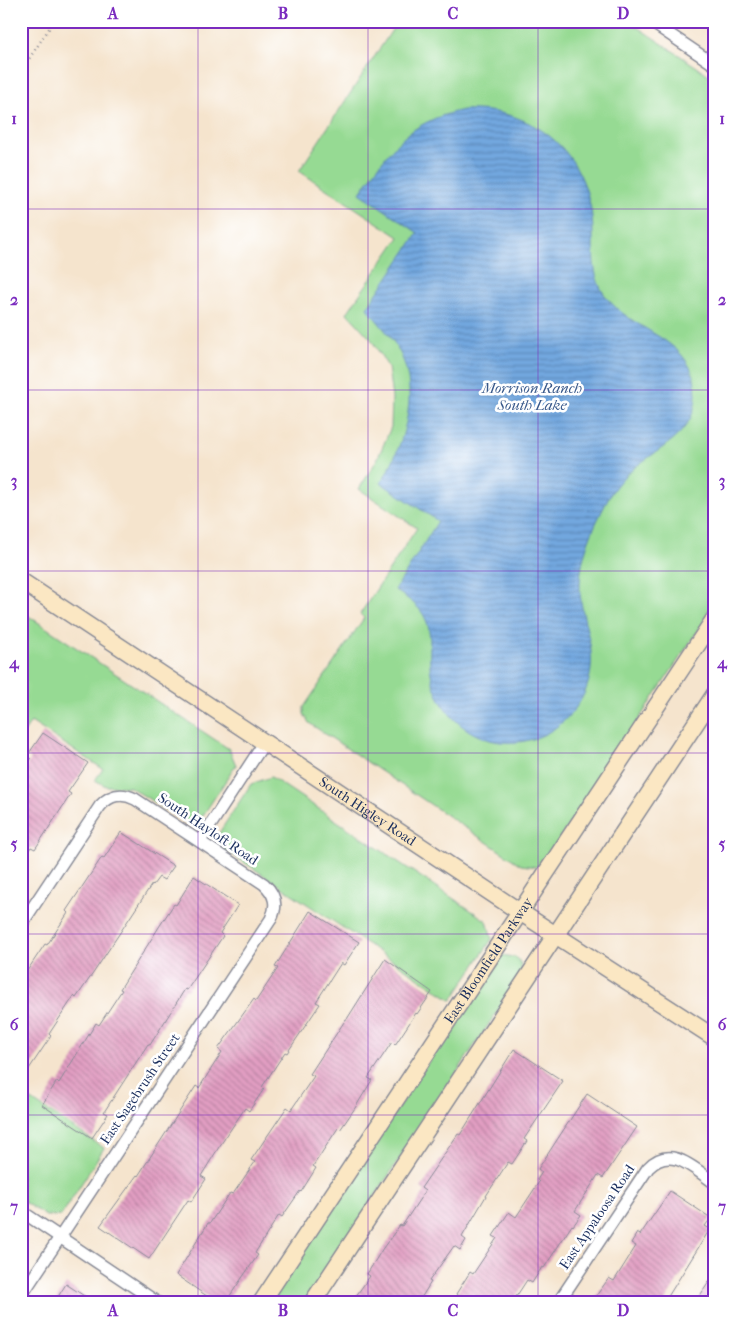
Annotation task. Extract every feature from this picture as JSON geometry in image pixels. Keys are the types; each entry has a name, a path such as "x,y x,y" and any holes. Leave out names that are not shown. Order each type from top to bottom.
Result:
{"street":[{"path":"650,21 715,65"},
{"name":"South Higley Road","path":"21,581 520,912 715,1038"},
{"name":"East Bloomfield Parkway","path":"261,1303 715,618"},
{"path":"312,1303 715,694"},
{"path":"200,842 264,743"},
{"name":"South Hayloft Road","path":"21,926 100,806 112,796 120,795 128,795 135,799 264,884 274,896"},
{"name":"East Sagebrush Street","path":"21,1296 271,919 276,904 274,896"},
{"name":"East Appaloosa Road","path":"558,1303 648,1168 654,1162 668,1157 678,1159 715,1183"},
{"path":"21,1211 158,1303"}],"path":[{"path":"21,71 54,21"}],"green space":[{"path":"398,21 628,21 715,79 715,605 545,860 537,867 521,865 309,723 304,714 304,707 364,618 360,614 417,528 359,489 377,460 391,427 392,398 388,367 371,339 347,313 399,237 299,171"},
{"path":"21,611 229,749 236,765 200,820 185,822 130,787 106,786 95,780 103,769 31,722 21,737"},
{"path":"271,777 487,921 492,939 452,1000 221,847 217,836 251,784"},
{"path":"503,955 517,958 521,964 522,974 304,1303 269,1303 496,960"},
{"path":"21,1093 104,1148 61,1216 46,1216 21,1200"}],"water":[{"name":"Morrison Ranch South Lake","path":"463,110 488,111 511,116 532,124 550,136 566,152 578,171 587,192 593,227 594,266 599,285 616,308 675,348 686,361 693,376 696,396 693,411 687,424 668,444 621,480 607,500 591,534 582,563 580,582 581,604 591,652 590,677 581,700 574,710 555,728 532,739 515,742 498,742 478,735 457,721 441,702 432,679 430,639 426,620 418,607 395,590 438,521 381,483 396,454 402,437 409,404 409,387 398,348 367,308 418,233 360,193 391,151 414,130 444,115"}],"building":[{"path":"43,733 88,763 68,792 71,794 35,849 31,847 21,861 21,774 31,759 27,756"},
{"path":"121,832 174,866 164,880 159,877 152,884 76,998 74,996 49,1034 51,1036 21,1081 21,980 45,944 47,945 68,913 66,911"},
{"path":"194,876 238,905 220,933 223,936 187,990 185,989 150,1045 148,1044 104,1112 108,1114 92,1138 42,1105 57,1081 59,1083 96,1023 99,1025 159,927 174,904 176,905"},
{"path":"310,911 359,942 344,965 341,963 316,1002 320,1004 287,1053 285,1052 249,1111 245,1108 219,1147 201,1176 206,1179 191,1202 188,1200 149,1259 100,1226 138,1176 196,1086 199,1088 222,1052 218,1049 254,999 256,1001 278,968 275,967"},
{"path":"385,959 432,992 395,1045 392,1042 368,1078 372,1080 355,1108 340,1130 338,1128 313,1166 316,1168 301,1192 282,1217 279,1215 255,1253 258,1255 225,1303 217,1303 176,1275 208,1223 210,1223 230,1193 233,1194 255,1162 251,1160 287,1107 291,1110 314,1076 310,1074"},
{"path":"514,1049 563,1081 524,1139 527,1141 512,1164 508,1162 486,1196 462,1237 466,1240 460,1250 454,1246 429,1281 431,1282 418,1303 351,1303 370,1276 367,1274 383,1248 400,1225 402,1226 425,1191 421,1188 458,1134 460,1135"},
{"path":"587,1094 637,1127 603,1178 598,1175 575,1211 581,1215 572,1225 544,1268 542,1267 532,1283 527,1280 512,1303 459,1303 462,1298 456,1294 470,1272 473,1274 497,1238 493,1236 509,1212 516,1217 539,1182 537,1180 542,1172 538,1169"},
{"path":"670,1191 711,1218 705,1226 710,1229 664,1303 591,1303 609,1278 614,1281 636,1246 631,1243 637,1233 640,1235"},
{"path":"715,1273 715,1303 695,1303"},
{"path":"66,1284 95,1303 54,1303"}]}
